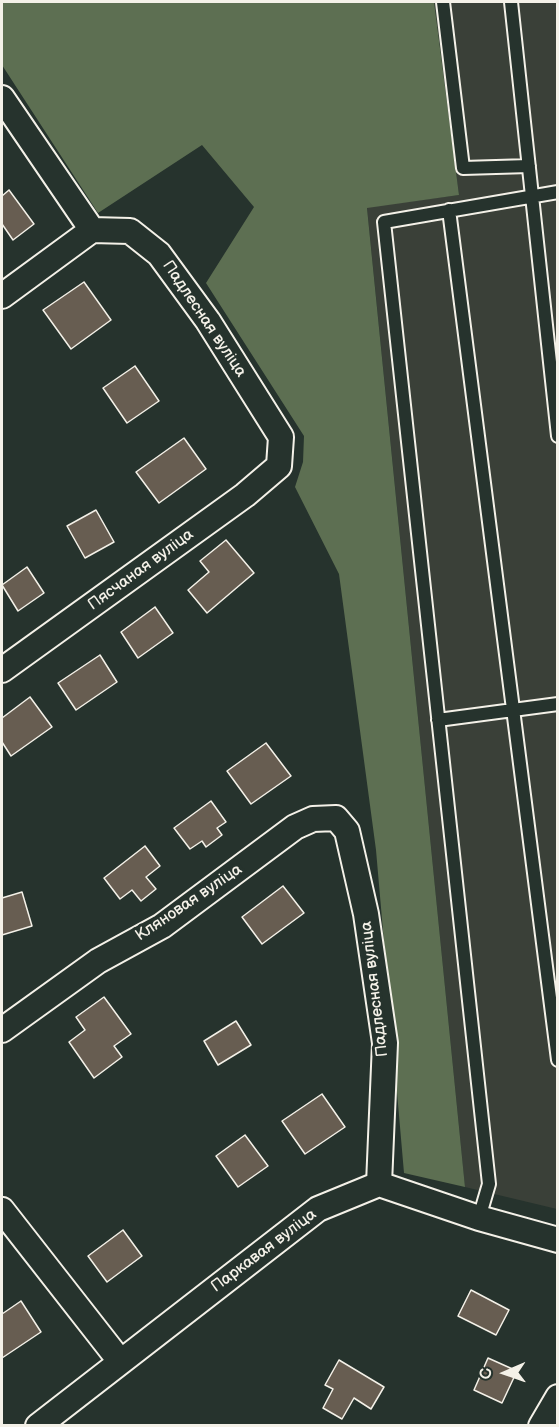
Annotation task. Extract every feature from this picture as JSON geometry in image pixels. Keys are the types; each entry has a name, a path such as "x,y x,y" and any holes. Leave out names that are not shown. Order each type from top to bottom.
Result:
{"street":[{"path":"2,98 92,230 2,296"},
{"name":"Падлесная вуліца","path":"92,230 130,231 159,254 208,321 281,437 279,466"},
{"name":"Пясчаная вуліца","path":"2,670 245,495 279,466"},
{"name":"Кляновая вуліца","path":"2,1030 98,961 162,926 295,827 314,819 336,818 347,831"},
{"name":"Падлесная вуліца","path":"347,831 366,914 385,1043 379,1184"},
{"path":"379,1184 479,1218 558,1240"},
{"name":"Паркавая вуліца","path":"39,1425 318,1209 379,1184"},
{"path":"2,1210 120,1361"},
{"path":"541,1425 558,1397"}],"lane":[{"path":"443,2 464,168 529,166"},
{"path":"511,2 558,436"},
{"path":"479,1218 489,1184 384,222 558,192"},
{"path":"449,210 558,1060"},
{"path":"438,720 558,704"}],"shaded area":[{"path":"434,2 557,2 557,1209 465,1187 367,207 459,195"}],"green space":[{"path":"2,2 434,2 459,195 367,208 465,1187 404,1173 376,850 339,574 295,487 303,462 304,436 206,283 254,207 202,145 98,213 2,65"}],"building":[{"path":"9,190 34,224 13,240 2,224 2,196"},
{"path":"84,282 111,320 71,349 43,310"},
{"path":"135,366 159,401 127,423 103,388"},
{"path":"184,438 206,469 159,503 136,472"},
{"path":"96,510 114,542 85,558 67,526"},
{"path":"226,540 254,573 207,613 188,590 209,572 200,561"},
{"path":"27,567 44,593 18,611 2,585"},
{"path":"155,607 173,633 138,658 121,632"},
{"path":"100,655 117,682 76,710 58,683"},
{"path":"30,697 52,727 11,756 2,742 2,718"},
{"path":"266,743 291,776 251,804 227,771"},
{"path":"211,801 226,822 217,828 222,835 206,847 202,841 190,849 174,828"},
{"path":"145,846 160,866 146,877 156,889 141,901 132,890 120,899 104,878"},
{"path":"283,886 304,913 262,944 242,917"},
{"path":"22,892 32,926 2,935 2,898"},
{"path":"104,997 131,1034 114,1046 122,1057 94,1078 69,1042 85,1030 76,1017"},
{"path":"236,1021 251,1045 218,1065 204,1041"},
{"path":"322,1094 345,1127 305,1154 282,1121"},
{"path":"245,1135 268,1166 238,1187 216,1156"},
{"path":"123,1230 142,1256 107,1282 88,1256"},
{"path":"471,1290 509,1310 496,1335 458,1316"},
{"path":"21,1301 41,1332 2,1358 2,1314"},
{"path":"488,1358 517,1371 502,1403 474,1390"},
{"path":"339,1360 384,1387 371,1409 354,1398 342,1419 323,1408 333,1389 325,1385"}]}
